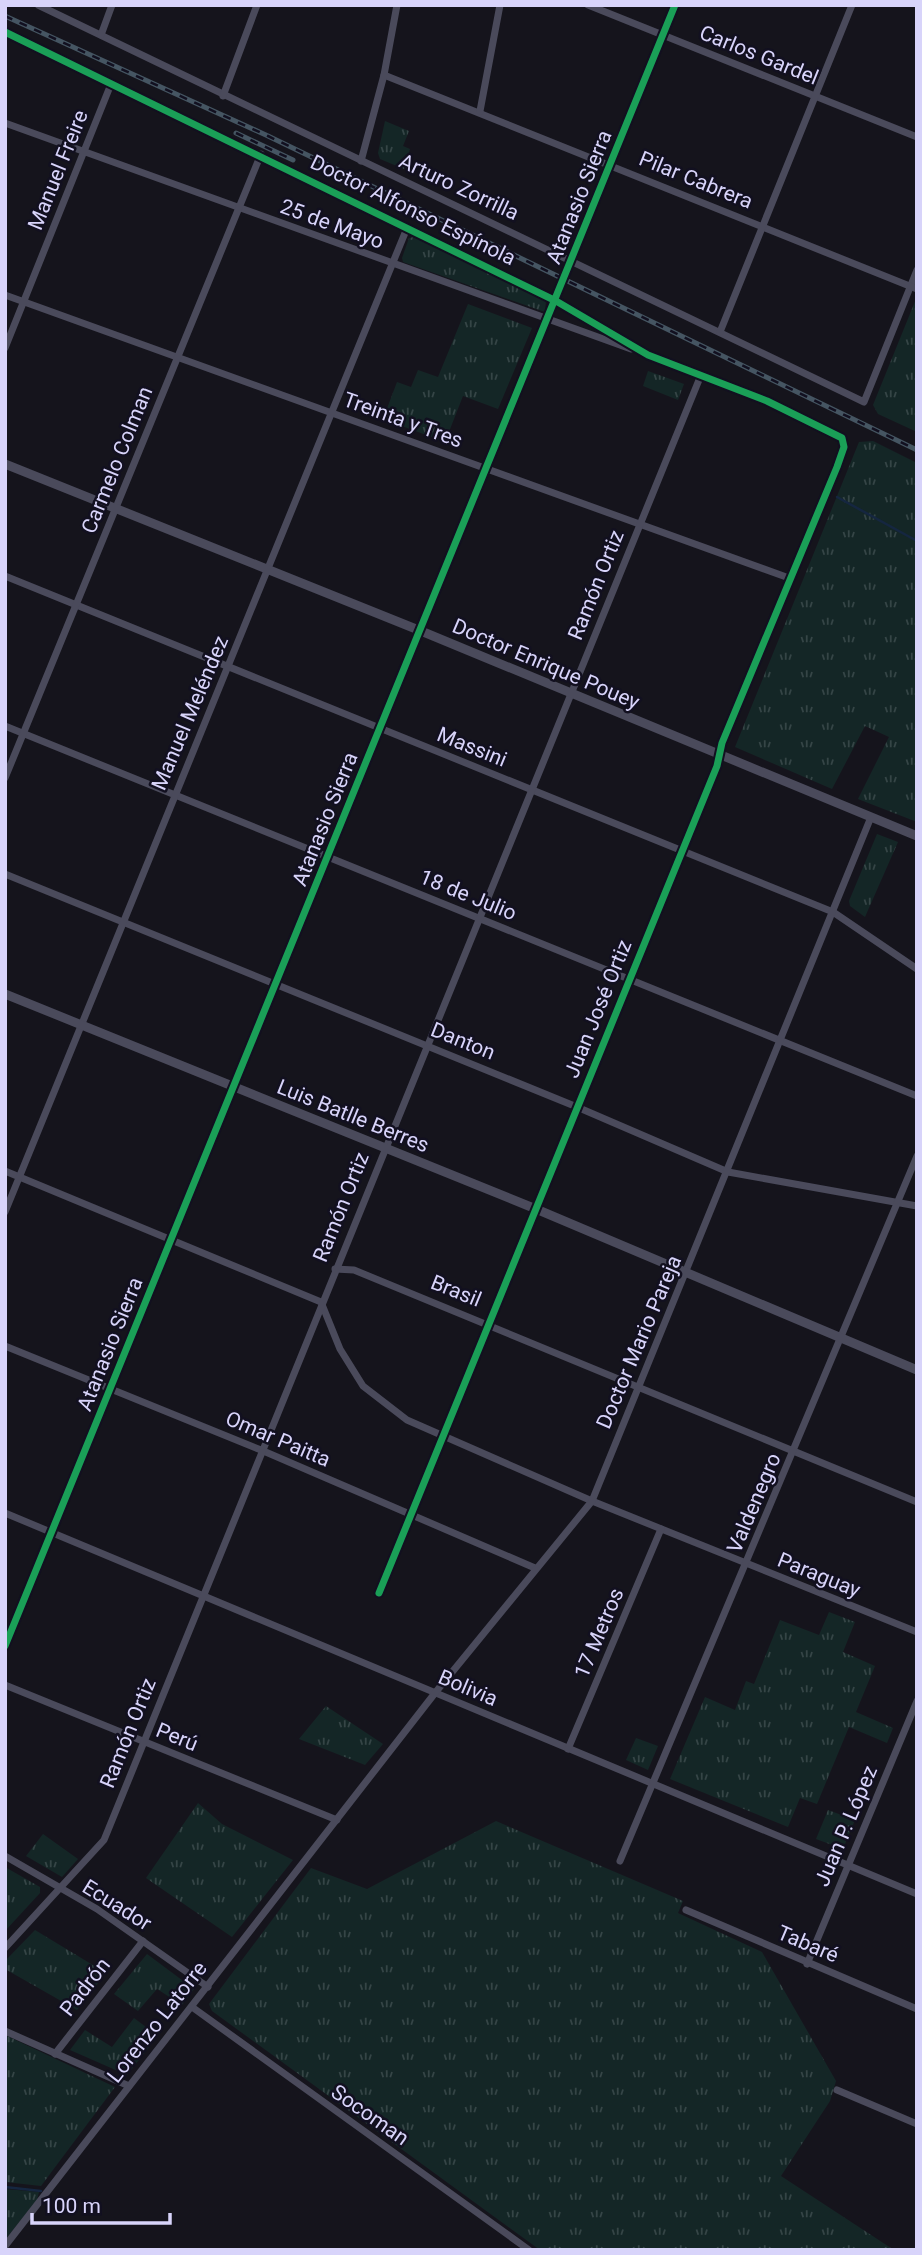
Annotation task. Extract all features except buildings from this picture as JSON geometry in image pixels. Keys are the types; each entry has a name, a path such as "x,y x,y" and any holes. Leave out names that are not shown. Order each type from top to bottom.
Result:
{"street":[{"name":"Arturo Zorrilla","path":"38,5 864,402 913,288"},
{"path":"101,35 112,5"},
{"path":"223,96 257,5"},
{"path":"361,161 384,75 397,5"},
{"path":"480,111 500,5"},
{"name":"Carlos Gardel","path":"588,5 917,137"},
{"name":"Atanasio Sierra","path":"5,1646 675,5"},
{"path":"720,332 852,5"},
{"name":"Doctor Alfonso Espínola","path":"5,32 261,154 556,301 649,355 767,401 842,438"},
{"name":"Pilar Cabrera","path":"384,75 612,164 913,288"},
{"name":"Manuel Freire","path":"5,348 111,84"},
{"name":"25 de Mayo","path":"5,123 391,265 649,355"},
{"name":"Carmelo Colman","path":"5,778 261,154"},
{"name":"Manuel Meléndez","path":"5,1212 407,228"},
{"path":"913,288 917,270"},
{"name":"Treinta y Tres","path":"5,295 789,578"},
{"name":"Ramón Ortiz","path":"5,1948 104,1840 384,1147 701,375"},
{"name":"Juan José Ortiz","path":"379,1593 682,852 789,578 837,467 844,447 842,438"},
{"name":"Doctor Enrique Pouey","path":"5,464 421,631 917,836"},
{"name":"Massini","path":"5,576 833,912 917,969"},
{"name":"18 de Julio","path":"5,726 917,1096"},
{"name":"Doctor Mario Pareja","path":"337,1820 435,1693 592,1501 871,817"},
{"name":"Danton","path":"5,874 728,1171 917,1206"},
{"name":"Luis Batlle Berres","path":"5,994 536,1209 917,1370"},
{"name":"Valdenegro","path":"620,1861 747,1565 917,1156"},
{"path":"5,1171 321,1302"},
{"name":"Brasil","path":"335,1269 354,1270 490,1324 917,1502"},
{"name":"Paraguay","path":"321,1302 340,1349 363,1386 407,1420 592,1501 917,1632"},
{"name":"Omar Paitta","path":"5,1346 261,1450 536,1568"},
{"name":"Bolivia","path":"5,1513 917,1895"},
{"name":"17 Metros","path":"568,1749 661,1529"},
{"name":"Perú","path":"5,1685 337,1820"},
{"name":"Juan P. López","path":"807,1964 917,1701"},
{"name":"Lorenzo Latorre","path":"5,2246 337,1820"},
{"name":"Ecuador","path":"5,1856 97,1909 208,1987"},
{"name":"Tabaré","path":"685,1910 917,2009"},
{"name":"Padrón","path":"55,2054 143,1941"},
{"name":"Socoman","path":"192,2007 529,2250"},
{"path":"5,2031 129,2087"},
{"path":"837,2090 917,2124"}],"green space":[{"path":"385,121 409,131 403,146 410,149 404,169 380,159 378,153"},
{"path":"414,237 546,300 545,312 403,262 409,238"},
{"path":"916,299 917,432 878,414 873,405"},
{"path":"468,304 532,328 498,409 463,396 445,442 383,419 397,382 411,387 418,370 438,377"},
{"path":"648,371 684,384 678,400 643,386"},
{"path":"873,441 917,463 917,822 858,799 889,737 865,726 832,789 735,747 859,442"},
{"path":"877,834 898,842 865,917 850,906 849,901"},
{"path":"829,1612 855,1622 843,1652 875,1666 856,1712 893,1728 887,1743 849,1727 817,1804 800,1798 788,1827 670,1779 705,1697 735,1710 746,1681 754,1684 780,1620 819,1635"},
{"path":"326,1706 383,1744 365,1765 299,1739"},
{"path":"636,1738 658,1746 648,1770 626,1760"},
{"path":"198,1803 222,1824 293,1860 232,1937 146,1878"},
{"path":"828,1810 855,1820 843,1849 816,1839"},
{"path":"496,1821 683,1901 678,1913 762,1952 836,2081 830,2101 781,2176 894,2250 540,2250 212,2011 209,2004 311,1868 367,1889"},
{"path":"43,1834 78,1859 62,1877 26,1856"},
{"path":"5,1867 40,1887 40,1893 5,1931"},
{"path":"35,1930 106,1973 77,2010 5,1969 5,1961"},
{"path":"147,1954 194,1989 182,2005 157,1989 138,2011 114,1994"},
{"path":"134,2018 158,2036 127,2075 70,2050 85,2030 112,2047"},
{"path":"5,2035 115,2087 41,2186 5,2182"},
{"path":"5,2189 39,2192 37,2200 5,2240"}],"waterway":[{"path":"837,497 917,541"},
{"path":"5,2187 41,2191"}],"railway":[{"path":"5,16 268,136 917,450"},
{"path":"236,133 293,160"}],"cycle path":[{"path":"5,1646 675,5"},
{"path":"5,32 556,301 648,355 767,401 842,438 844,447 837,467 722,743 717,766 379,1593"}]}
